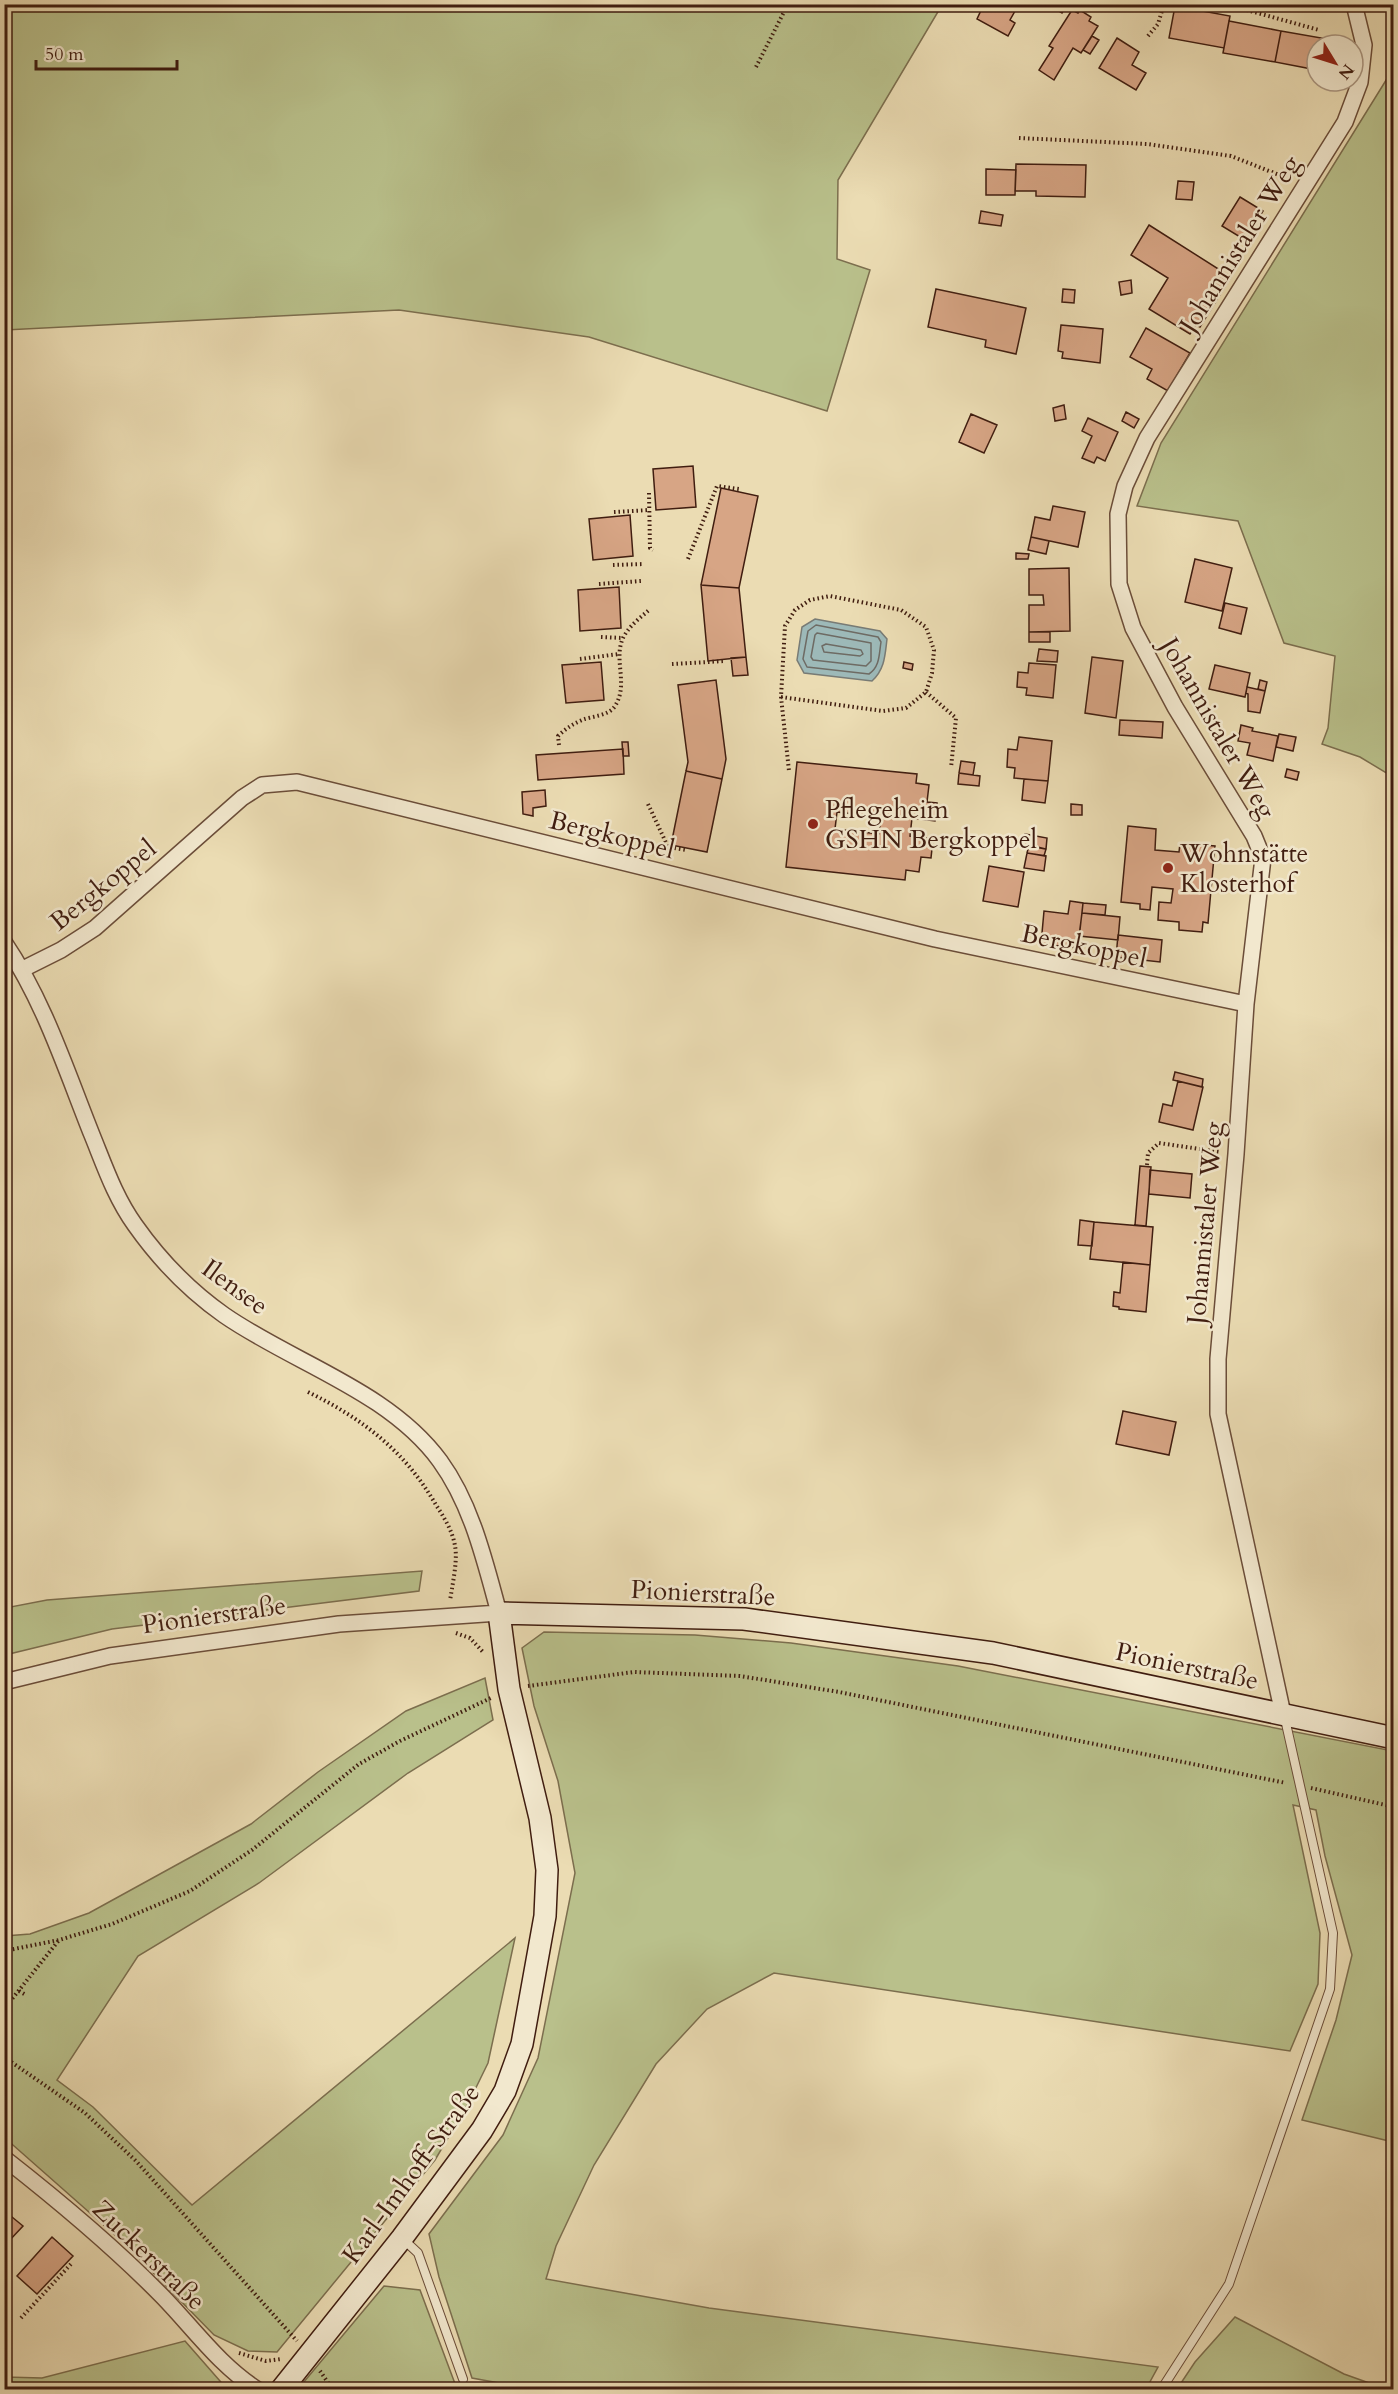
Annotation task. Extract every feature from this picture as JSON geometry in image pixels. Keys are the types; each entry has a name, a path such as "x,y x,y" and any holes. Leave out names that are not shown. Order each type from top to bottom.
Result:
{"street":[{"name":"Johannistaler Weg","path":"1283,1714 1218,1414 1218,1359 1236,1155 1246,1004 1263,858 1254,836 1175,707 1133,628 1119,584 1118,514 1125,486 1147,438 1345,122 1360,82 1364,45 1354,4"},
{"name":"Bergkoppel","path":"23,969 61,950 95,928 242,798 262,785 297,782 935,939 1246,1004"},
{"name":"Ilensee","path":"4,942 23,969 43,1012 112,1186 135,1225 172,1271 224,1314 356,1390 405,1424 426,1446 440,1461 465,1506 484,1557 499,1613"},
{"name":"Pionierstraße","path":"4,1682 110,1656 339,1624 499,1613 756,1621 993,1653 1394,1738"},
{"name":"Karl-Imhoff-Straße","path":"281,2390 299,2349 402,2238 482,2130 505,2091 522,2044 545,1916 547,1870 540,1818 504,1697 499,1613"},
{"name":"Zuckerstraße","path":"4,2157 155,2289 215,2355 258,2390"}],"lane":[{"path":"1161,2390 1229,2284 1330,1989 1333,1933 1299,1786 1292,1742 1283,1714"},
{"path":"402,2238 418,2253 463,2379"}],"path":[{"path":"756,67 788,4"},
{"path":"1148,36 1158,24 1164,4"},
{"path":"1225,4 1319,30"},
{"path":"1019,138 1147,144 1231,156 1305,186"},
{"path":"688,559 717,486 739,489"},
{"path":"649,493 650,548 653,550"},
{"path":"614,512 649,510"},
{"path":"613,565 644,564"},
{"path":"599,584 641,581"},
{"path":"781,697 883,711 906,708 926,692 933,673 934,650 926,627 901,610 830,596 810,600 795,610 785,626 781,697 789,771"},
{"path":"558,745 558,736 566,729 614,709 623,680 619,654 623,638 649,610"},
{"path":"601,637 623,638"},
{"path":"580,659 619,654"},
{"path":"672,664 725,661"},
{"path":"926,692 956,718 951,768"},
{"path":"648,804 668,847 686,850"},
{"path":"1147,1165 1148,1154 1159,1143 1236,1155"},
{"path":"308,1392 343,1409 389,1444 421,1478 445,1520 456,1547 449,1616 452,1630 470,1638 479,1645 486,1656"},
{"path":"4,1951 59,1940 112,1924 190,1891 252,1850 359,1764 400,1741 496,1695 504,1697 634,1672 740,1676 839,1692 1394,1807"},
{"path":"4,2009 59,1940"},
{"path":"19,1990 26,1995"},
{"path":"4,2057 85,2113 136,2161 333,2390"},
{"path":"21,2318 71,2264"},
{"path":"215,2355 224,2349 266,2361 284,2359"}],"green space":[{"path":"5,4 942,5 838,180 837,259 870,270 827,411 589,337 399,310 5,330"},
{"path":"1393,69 1393,777 1360,757 1322,744 1328,728 1335,656 1284,643 1238,521 1137,506 1161,443"},
{"path":"422,1571 419,1591 112,1629 5,1655 5,1608 47,1600"},
{"path":"544,1632 695,1635 791,1643 958,1666 1393,1751 1393,2142 1302,2120 1336,2020 1352,1955 1325,1856 1316,1810 1293,1805 1320,1933 1318,1984 1290,2051 774,1973 707,2009 656,2064 594,2165 556,2246 546,2279 709,2308 1158,2367 1146,2389 537,2390 472,2378 439,2277 429,2234 503,2135 538,2058 575,1873 558,1781 534,1706 522,1648"},
{"path":"485,1678 493,1720 408,1773 259,1883 138,1956 57,2080 93,2107 192,2205 515,1938 488,2063 468,2104 435,2160 277,2352 248,2351 214,2335 124,2243 5,2138 5,1936 30,1934 89,1913 251,1824 318,1772 406,1711"},
{"path":"384,2286 420,2290 457,2389 298,2389"},
{"path":"1235,2317 1344,2374 1386,2389 1177,2389 1195,2362"},
{"path":"185,2341 227,2389 5,2389 5,2377 42,2378"}],"water":[{"path":"815,619 880,631 887,639 885,656 880,672 872,681 804,673 797,660 802,627"}],"building":[{"path":"984,4 1003,4 1015,11 1010,20 1015,23 1008,36 977,19"},
{"path":"1047,4 1067,4 1062,13"},
{"path":"1175,6 1230,16 1224,48 1169,38"},
{"path":"1072,10 1078,13 1080,10 1091,17 1089,21 1098,26 1081,53 1073,48 1054,80 1039,70 1053,48 1049,46"},
{"path":"1229,21 1281,31 1275,62 1223,53"},
{"path":"1281,31 1305,35 1305,68 1275,62"},
{"path":"1092,36 1099,40 1090,54 1083,50"},
{"path":"1117,38 1139,52 1132,65 1146,73 1136,90 1099,68"},
{"path":"1016,164 1086,165 1085,197 1036,196 1036,191 1015,191"},
{"path":"986,169 1016,170 1015,195 986,195"},
{"path":"1178,181 1194,182 1192,200 1176,199"},
{"path":"1240,197 1263,211 1245,240 1222,226"},
{"path":"981,211 1003,215 1001,226 979,223"},
{"path":"1149,225 1231,277 1200,327 1196,325 1190,334 1149,309 1168,278 1131,255"},
{"path":"1131,280 1132,293 1121,295 1119,282"},
{"path":"936,289 1026,308 1016,354 985,347 986,340 928,327"},
{"path":"1063,289 1075,290 1074,303 1062,302"},
{"path":"1061,325 1103,329 1100,363 1062,358 1063,352 1058,351"},
{"path":"1146,328 1190,353 1168,391 1147,379 1152,369 1130,357"},
{"path":"1064,405 1066,419 1055,421 1053,408"},
{"path":"1126,412 1139,419 1134,428 1122,421"},
{"path":"971,414 997,425 984,453 959,442"},
{"path":"1088,418 1118,432 1105,461 1097,457 1094,463 1082,458 1092,436 1082,431"},
{"path":"693,466 696,507 656,510 653,469"},
{"path":"721,488 758,496 739,588 701,585"},
{"path":"1053,506 1085,512 1078,547 1031,537 1035,517 1050,520"},
{"path":"630,515 633,556 593,560 589,519"},
{"path":"1031,537 1049,541 1046,554 1028,550"},
{"path":"1016,553 1029,554 1028,559 1016,559"},
{"path":"1195,559 1232,568 1222,611 1185,602"},
{"path":"1069,568 1070,631 1029,632 1029,605 1044,605 1043,595 1029,595 1029,569"},
{"path":"701,585 739,588 746,657 708,661"},
{"path":"619,587 621,628 580,631 578,590"},
{"path":"1225,603 1247,608 1241,634 1219,628"},
{"path":"1029,632 1050,632 1050,642 1029,642"},
{"path":"1039,649 1058,651 1057,662 1037,661"},
{"path":"746,657 748,675 733,676 731,658"},
{"path":"1092,657 1123,661 1116,718 1085,713"},
{"path":"601,662 604,700 566,703 562,665"},
{"path":"904,662 913,664 912,670 903,668"},
{"path":"1029,663 1056,665 1053,698 1026,695 1027,688 1017,687 1018,672 1028,673"},
{"path":"1215,665 1250,673 1245,697 1209,689"},
{"path":"716,680 726,759 722,779 686,771 688,762 678,685"},
{"path":"1260,680 1267,682 1265,691 1258,689"},
{"path":"1247,687 1265,691 1260,713 1248,711"},
{"path":"1120,720 1163,722 1162,738 1119,735"},
{"path":"1241,725 1253,728 1252,731 1278,736 1273,761 1247,755 1250,743 1238,741"},
{"path":"1279,734 1296,737 1293,751 1276,747"},
{"path":"1019,737 1052,741 1048,781 1014,778 1015,768 1007,767 1008,749 1017,750"},
{"path":"622,742 628,742 629,756 623,756"},
{"path":"623,749 624,774 538,780 536,755"},
{"path":"961,761 975,763 973,775 959,773"},
{"name":"Pflegeheim GSHN Bergkoppel","path":"797,762 917,774 916,783 929,785 927,802 937,803 935,821 912,818 910,836 933,839 931,858 921,857 919,872 906,870 905,880 786,867","holes":["837,812 881,817 879,834 835,829"]},
{"path":"1287,769 1299,772 1297,780 1285,777"},
{"path":"686,771 722,779 707,852 671,845"},
{"path":"959,773 980,776 979,786 958,784"},
{"path":"1024,779 1048,781 1045,803 1022,800"},
{"path":"545,790 546,806 533,808 533,816 523,814 522,792"},
{"path":"1071,804 1082,805 1082,815 1071,815"},
{"name":"Wohnstätte Klosterhof","path":"1128,826 1156,829 1155,850 1179,852 1180,843 1215,846 1208,923 1203,922 1202,932 1179,930 1179,922 1158,920 1159,902 1171,903 1173,889 1152,887 1150,910 1140,909 1140,904 1121,902"},
{"path":"1025,834 1047,838 1046,849 1023,845"},
{"path":"1029,845 1046,849 1044,856 1027,853"},
{"path":"1027,853 1046,856 1044,871 1024,868"},
{"path":"989,866 1024,872 1018,907 983,901"},
{"path":"1070,901 1083,903 1078,948 1041,944 1044,911 1068,914"},
{"path":"1083,903 1106,905 1105,915 1082,913"},
{"path":"1082,913 1120,917 1118,940 1079,936"},
{"path":"1118,935 1162,940 1160,962 1116,957"},
{"path":"1175,1072 1203,1079 1202,1087 1173,1080"},
{"path":"1178,1081 1203,1087 1193,1130 1159,1122 1163,1104 1172,1106"},
{"path":"1140,1166 1151,1167 1146,1226 1135,1225"},
{"path":"1150,1170 1192,1174 1190,1198 1149,1194"},
{"path":"1080,1220 1094,1222 1092,1246 1078,1245"},
{"path":"1094,1222 1153,1227 1150,1265 1090,1259"},
{"path":"1123,1262 1150,1265 1146,1312 1119,1309 1113,1306 1114,1292 1120,1293"},
{"path":"1123,1411 1176,1422 1169,1455 1116,1444"},
{"path":"12,2217 23,2226 8,2242 4,2239 4,2226"},
{"path":"52,2237 73,2256 37,2294 17,2276"}],"place":[{"name":"Pflegeheim GSHN Bergkoppel","path":"813,824"},
{"name":"Wohnstätte Klosterhof","path":"1168,868"}]}
